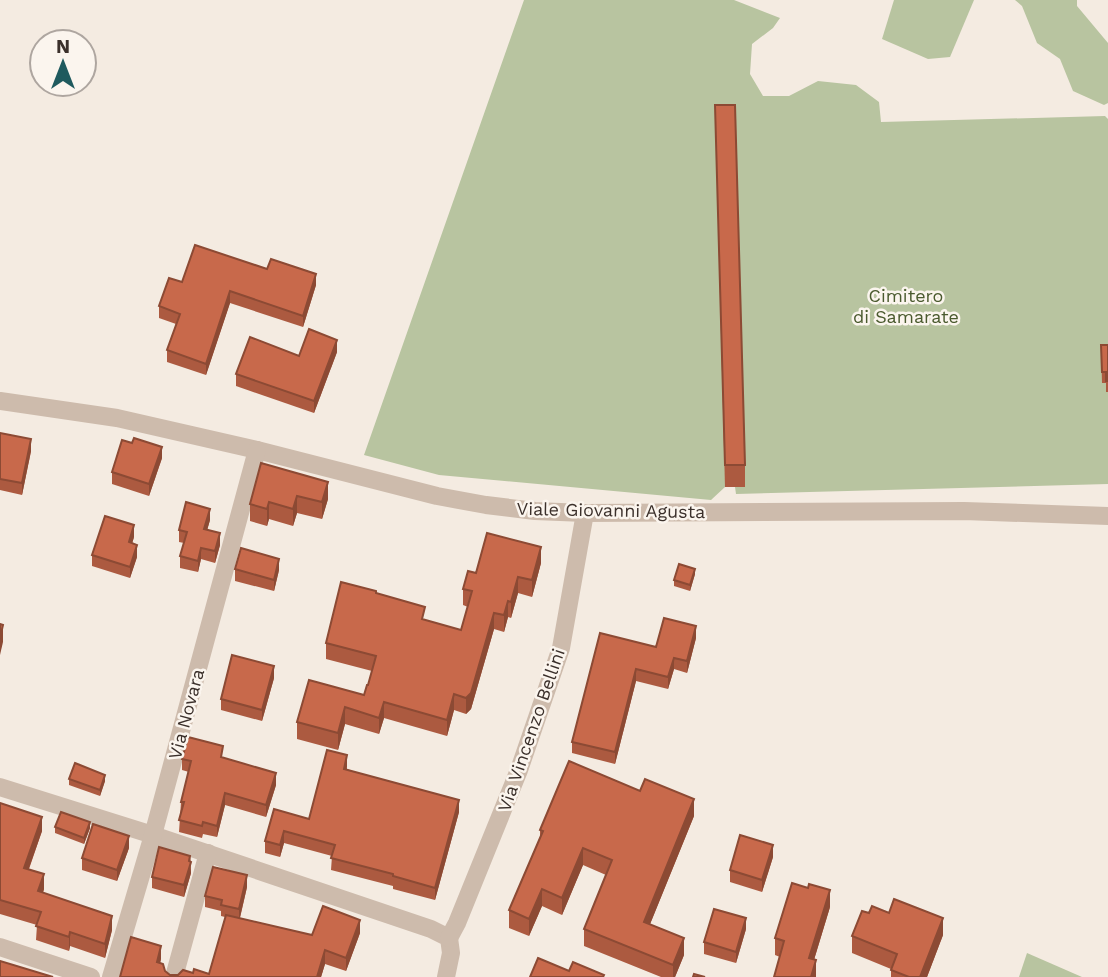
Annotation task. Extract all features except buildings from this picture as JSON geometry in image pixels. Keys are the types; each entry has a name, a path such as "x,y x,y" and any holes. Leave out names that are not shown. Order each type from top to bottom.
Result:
{"street":[{"name":"Viale Giovanni Agusta","path":"0,401 117,418 437,496 535,511 964,511 1108,516"},
{"name":"Via Novara","path":"111,977 153,835 257,450"},
{"name":"Via Vincenzo Bellini","path":"446,977 451,953 449,938 519,770 561,648 585,513"},
{"path":"0,787 208,853 431,929 449,938"},
{"path":"174,977 208,853"},
{"path":"0,947 90,977"}],"green space":[{"name":"Cimitero di Samarate","path":"524,0 734,0 780,18 773,28 752,44 750,74 763,96 789,96 818,81 856,85 879,102 881,122 1105,116 1108,119 1108,484 736,494 735,487 725,487 711,500 439,475 364,455"},
{"path":"894,0 974,0 950,57 928,59 882,39"},
{"path":"1015,0 1077,0 1077,6 1108,43 1108,103 1104,105 1073,91 1060,59 1037,43 1022,6"},
{"path":"1027,953 1082,977 1019,977"}]}
